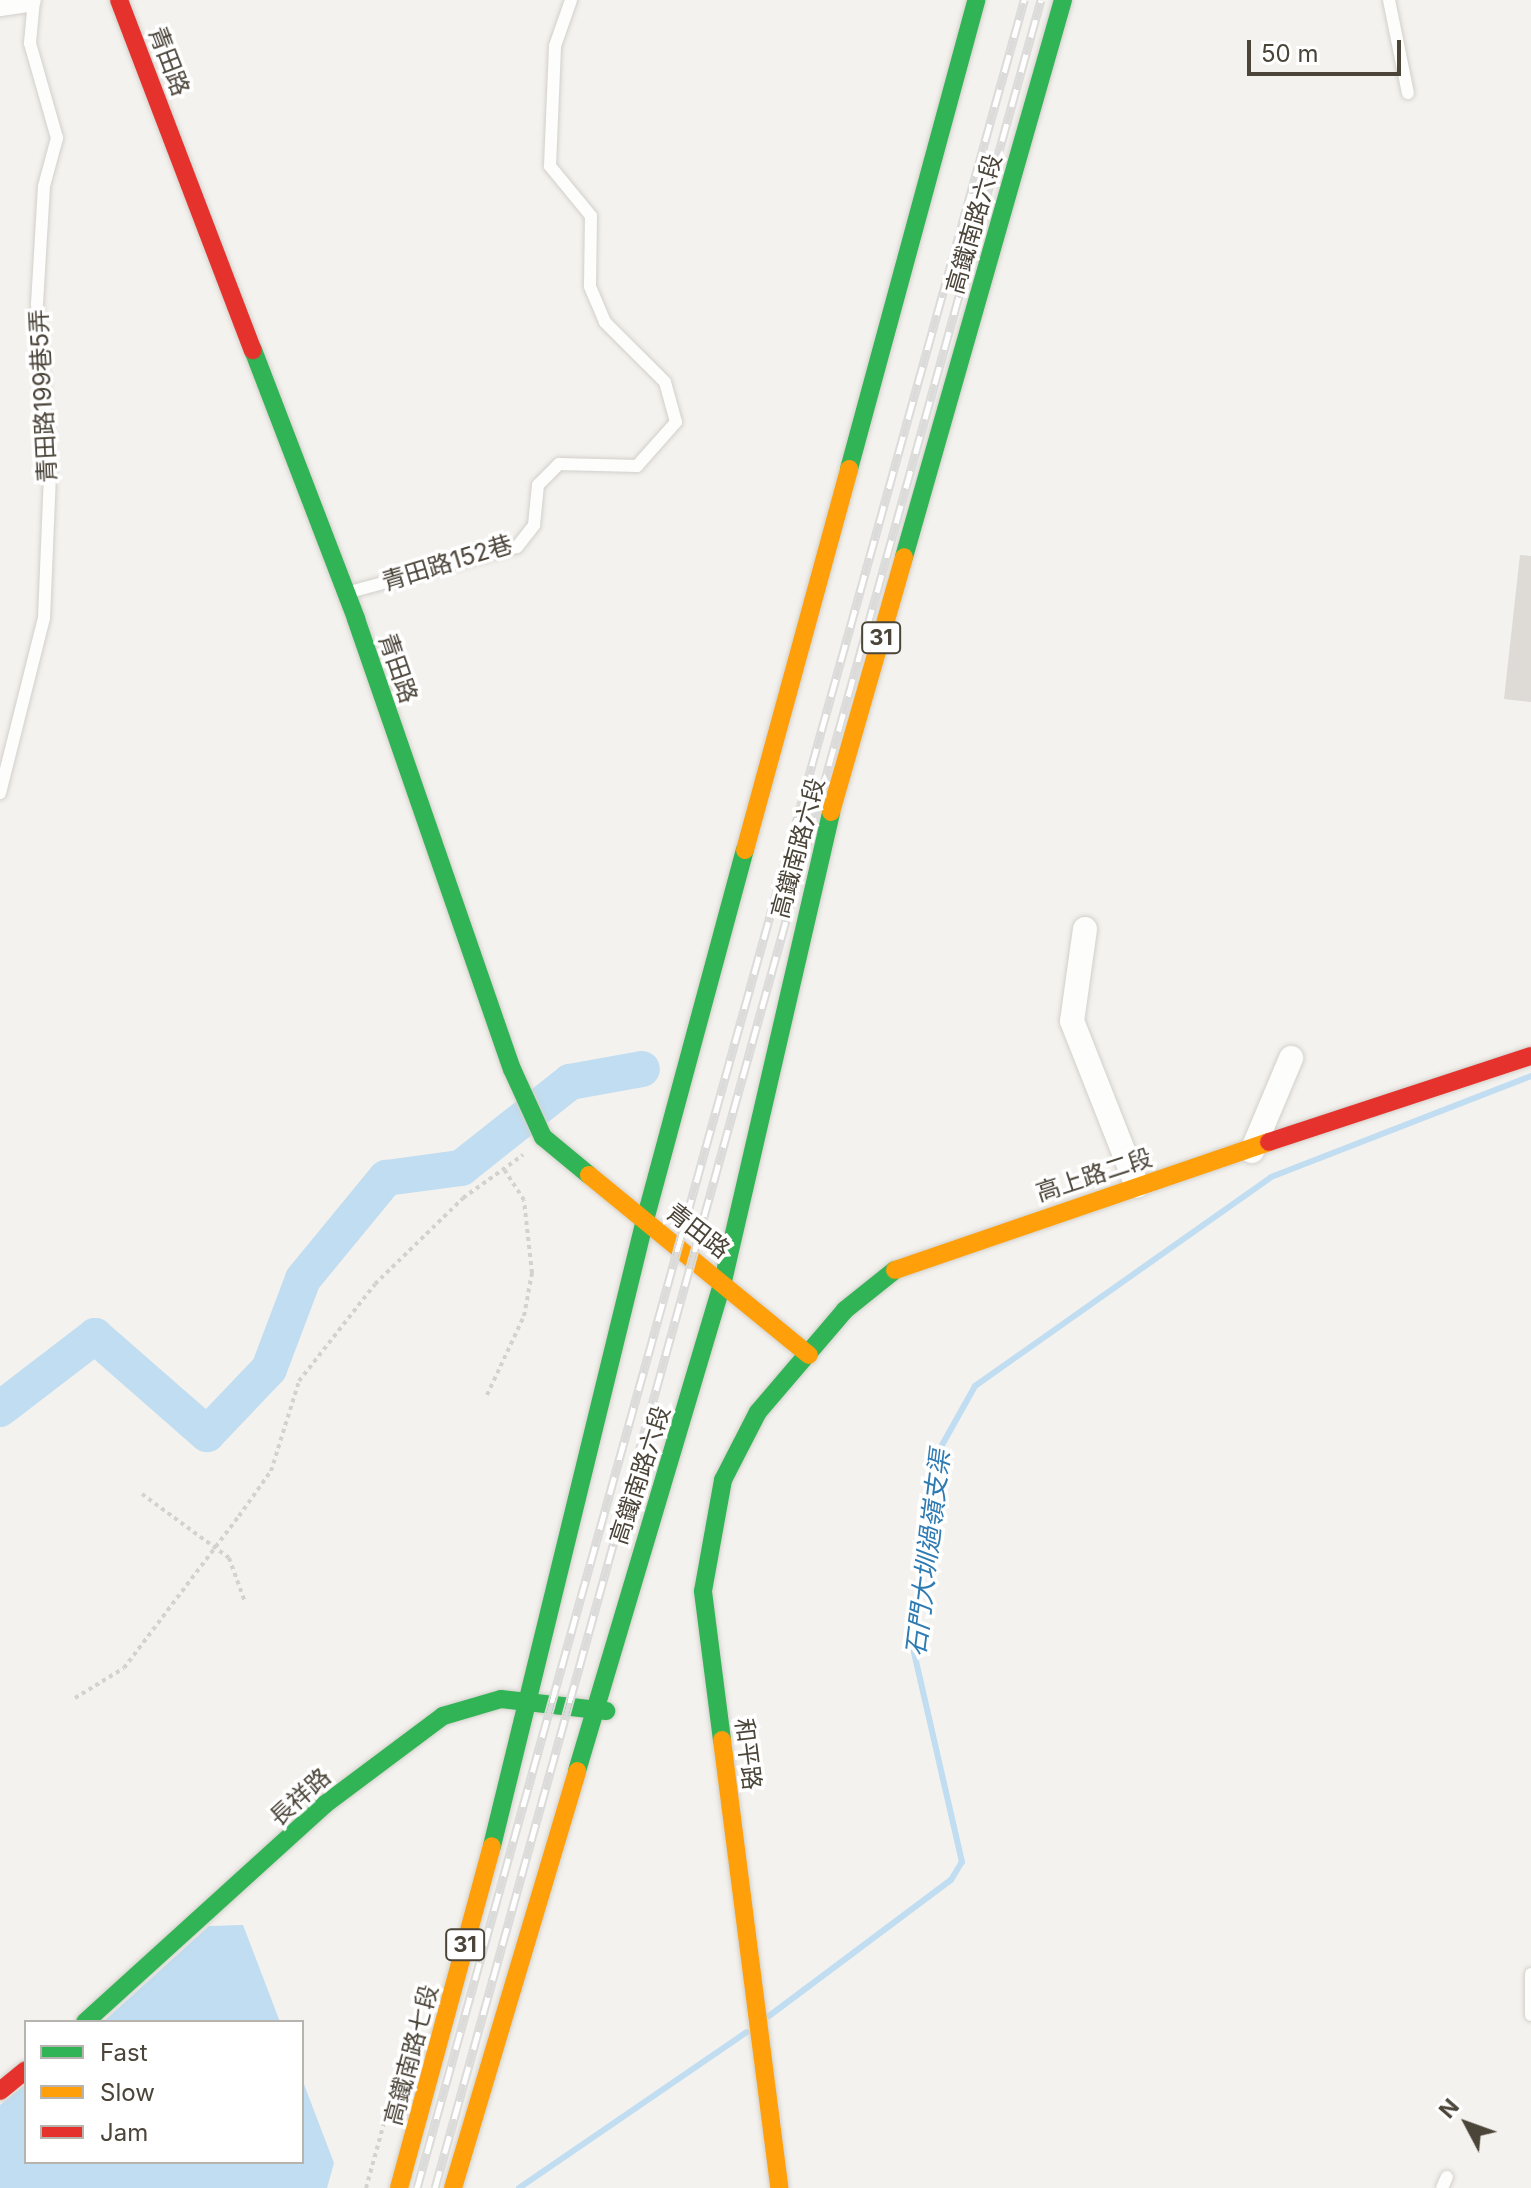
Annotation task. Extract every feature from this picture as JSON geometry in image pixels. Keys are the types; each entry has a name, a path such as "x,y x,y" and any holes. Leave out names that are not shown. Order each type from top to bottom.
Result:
{"main road":[{"name":"青田路","path":"119,0 346,593 524,1094 543,1137 723,1281"},
{"name":"高鐵南路六段","path":"531,1702 645,1220 976,0"},
{"name":"高鐵南路六段","path":"598,1711 723,1281 831,813 1063,0"},
{"name":"高上路二段","path":"809,1355 881,1277 930,1253 1252,1151 1531,1056"},
{"path":"723,1281 809,1355"},
{"name":"和平路","path":"779,2188 703,1591 723,1480 758,1412 809,1355"},
{"name":"長祥路","path":"87,2020 392,1750 443,1716 501,1699 598,1711"},
{"name":"高鐵南路七段","path":"399,2188 531,1702"},
{"name":"31","path":"453,2188 598,1711"},
{"path":"0,2091 24,2072"}],"street":[{"path":"0,4 31,0"},
{"path":"1085,929 1072,1021 1137,1186"},
{"path":"1252,1151 1291,1058"}],"lane":[{"name":"青田路199巷5弄","path":"0,793 44,618 50,477 37,304 44,186 57,138 30,43 31,0"},
{"name":"青田路152巷","path":"346,593 517,547 534,525 538,485 559,464 637,466 676,422 665,382 605,322 590,286 591,216 550,166 555,46 571,0"},
{"path":"1389,0 1408,93"},
{"path":"1531,1974 1531,2015"}],"path":[{"path":"75,1698 124,1668 271,1471 299,1381 325,1346 422,1236 543,1137"},
{"path":"487,1395 524,1316 532,1273 524,1200 505,1171"},
{"path":"142,1494 215,1544 229,1558 245,1602"}],"water":[{"path":"243,1925 279,2020 105,2020 209,1926"},
{"path":"304,2084 334,2163 327,2188 0,2188 0,2105 24,2086 24,2164 304,2164"}],"building":[{"path":"1520,555 1531,556 1531,702 1504,699"}],"waterway":[{"path":"0,1409 95,1336 207,1434 269,1369 303,1279 386,1178 461,1168 570,1082 642,1069"},
{"name":"石門大圳過嶺支渠","path":"769,2016 951,1880 962,1862 912,1643 937,1454 975,1386 1271,1177 1531,1076"},
{"name":"石門大圳過嶺支渠","path":"519,2188 747,2032"}],"railway":[{"path":"417,2188 1024,0"},
{"path":"435,2188 1041,0"}],"traffic: fast":[{"path":"849,469 976,0"},
{"path":"904,557 1063,0"},
{"path":"253,350 356,619 512,1069 543,1137 589,1175"},
{"path":"577,1771 723,1281 831,812"},
{"path":"492,1846 645,1220 745,850"},
{"path":"722,1740 703,1591 723,1480 758,1412 845,1310 895,1270"},
{"path":"87,2020 324,1805 443,1716 501,1699 606,1711"}],"traffic: slow":[{"path":"745,850 849,469"},
{"path":"831,812 904,557"},
{"path":"895,1270 1269,1142"},
{"path":"589,1175 809,1355"},
{"path":"722,1740 779,2188"},
{"path":"453,2188 577,1771"},
{"path":"399,2188 492,1846"}],"traffic: jam":[{"path":"119,0 253,350"},
{"path":"1269,1142 1531,1056"},
{"path":"0,2091 24,2072"}]}
